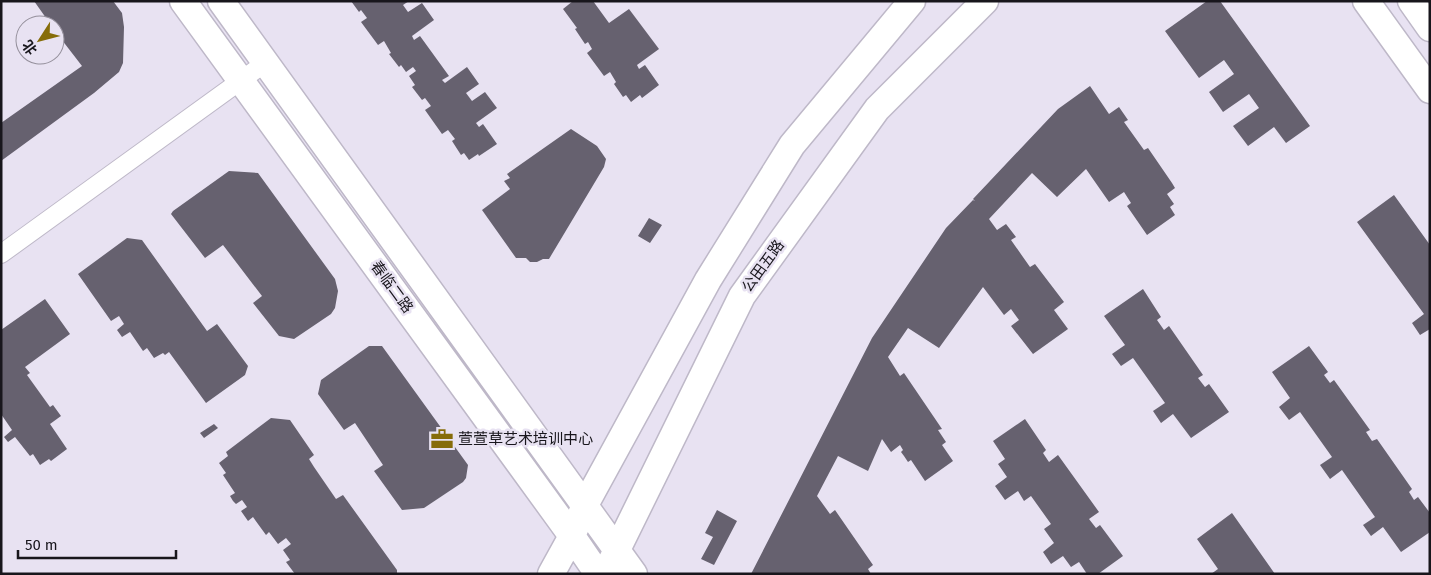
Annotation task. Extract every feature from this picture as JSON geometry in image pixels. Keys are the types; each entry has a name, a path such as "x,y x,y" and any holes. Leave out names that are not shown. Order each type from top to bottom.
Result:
{"street":[{"name":"春临二路","path":"183,1 598,574"},
{"name":"春临二路","path":"221,1 634,574"},
{"path":"551,574 572,536 585,505 708,280 792,145 912,1"},
{"name":"公田五路","path":"604,574 742,296 877,109 985,1"},
{"path":"1366,1 1430,90"},
{"path":"1411,1 1430,28"},
{"path":"1,254 265,63"}],"building":[{"path":"34,1 113,1 122,13 124,27 123,63 119,72 94,93 1,161 1,123 82,66 65,44 65,15 44,15"},
{"path":"351,1 409,1 403,5 408,12 422,3 434,20 412,36 414,40 420,36 449,76 442,80 445,83 467,67 479,84 466,93 472,101 485,92 497,108 476,123 479,127 483,124 497,144 469,160 464,153 461,155 452,141 455,139 448,130 442,134 425,110 431,106 425,98 422,100 412,87 415,85 409,76 416,71 413,67 406,72 401,65 399,67 389,54 391,53 384,41 378,45 361,22 367,18 361,10 359,12"},
{"path":"573,1 593,1 609,23 629,9 659,49 637,65 639,69 645,65 659,85 642,98 640,95 631,102 626,95 623,97 614,84 616,82 610,72 604,76 587,53 592,49 588,42 585,44 575,29 577,28 563,9"},
{"path":"1207,1 1220,1 1310,126 1286,143 1274,127 1248,146 1233,126 1259,108 1249,94 1223,112 1209,92 1234,74 1224,60 1199,78 1165,31"},
{"path":"1090,86 1109,114 1119,107 1128,120 1124,122 1144,150 1148,148 1172,183 1175,188 1167,194 1174,204 1170,207 1175,215 1147,235 1127,206 1131,203 1124,192 1109,202 1086,169 1057,197 1032,173 989,219 997,230 1006,224 1016,237 1011,240 1030,267 1035,264 1064,302 1054,310 1068,329 1033,354 1011,326 1019,320 1011,309 1004,315 983,287 939,348 908,328 888,357 900,376 904,373 942,429 938,430 946,442 942,445 953,461 925,481 911,460 908,462 901,452 903,450 900,445 891,452 882,439 868,471 838,456 817,496 830,514 835,510 873,565 868,569 871,574 751,574 872,338 946,228 973,200 975,201 973,199 1058,109"},
{"path":"571,129 597,146 606,159 604,167 549,259 530,262 526,258 516,258 482,210 510,189 504,181 510,178 507,174"},
{"path":"229,171 258,173 335,279 338,291 335,308 331,314 294,339 279,336 253,303 262,296 223,245 205,258 171,214"},
{"path":"1394,195 1430,245 1430,329 1420,335 1412,323 1424,314 1357,222"},
{"path":"649,218 662,225 650,243 638,236"},
{"path":"127,238 142,240 207,331 217,324 248,366 245,375 206,403 169,352 154,358 147,348 143,351 130,332 122,337 117,330 124,324 119,316 111,321 78,274"},
{"path":"1143,289 1161,317 1157,320 1164,330 1169,326 1203,375 1198,378 1205,387 1209,384 1229,412 1191,438 1173,414 1161,423 1153,411 1165,403 1133,358 1121,366 1112,354 1125,345 1104,316"},
{"path":"45,299 70,334 25,367 30,373 27,375 50,407 53,405 61,416 50,424 67,449 51,461 49,459 40,465 33,454 30,456 15,437 8,442 4,437 12,430 1,414 1,330"},
{"path":"369,346 382,346 468,465 466,478 463,482 424,508 402,510 374,471 383,465 355,423 344,430 318,394 321,380"},
{"path":"1309,346 1328,372 1324,375 1330,383 1334,380 1370,430 1366,432 1372,441 1377,439 1412,489 1409,492 1414,500 1418,497 1430,513 1430,532 1401,552 1383,527 1371,536 1363,525 1375,517 1342,470 1330,479 1320,465 1332,457 1300,412 1289,420 1279,407 1290,398 1272,372"},
{"path":"271,418 290,420 314,455 309,459 336,499 343,495 397,570 397,574 295,574 286,562 290,560 283,550 291,544 286,538 278,544 269,532 266,535 253,517 248,521 241,511 247,507 242,500 236,504 233,501 230,496 235,493 223,475 226,473 219,463 228,456 226,452"},
{"path":"1025,419 1046,450 1043,453 1049,462 1058,455 1099,512 1089,519 1096,528 1100,525 1123,556 1098,574 1087,574 1079,562 1071,567 1063,556 1051,564 1043,552 1054,543 1044,529 1051,524 1031,496 1024,501 1018,491 1005,500 995,486 1007,477 998,464 1005,459 993,441"},
{"path":"214,424 218,428 204,438 200,433"},
{"path":"717,510 737,521 714,565 701,559 713,537 705,533"},
{"path":"1232,513 1275,574 1211,574 1218,569 1197,539"}],"place":[{"name":"萱萱草艺术培训中心","path":"442,439"}]}
